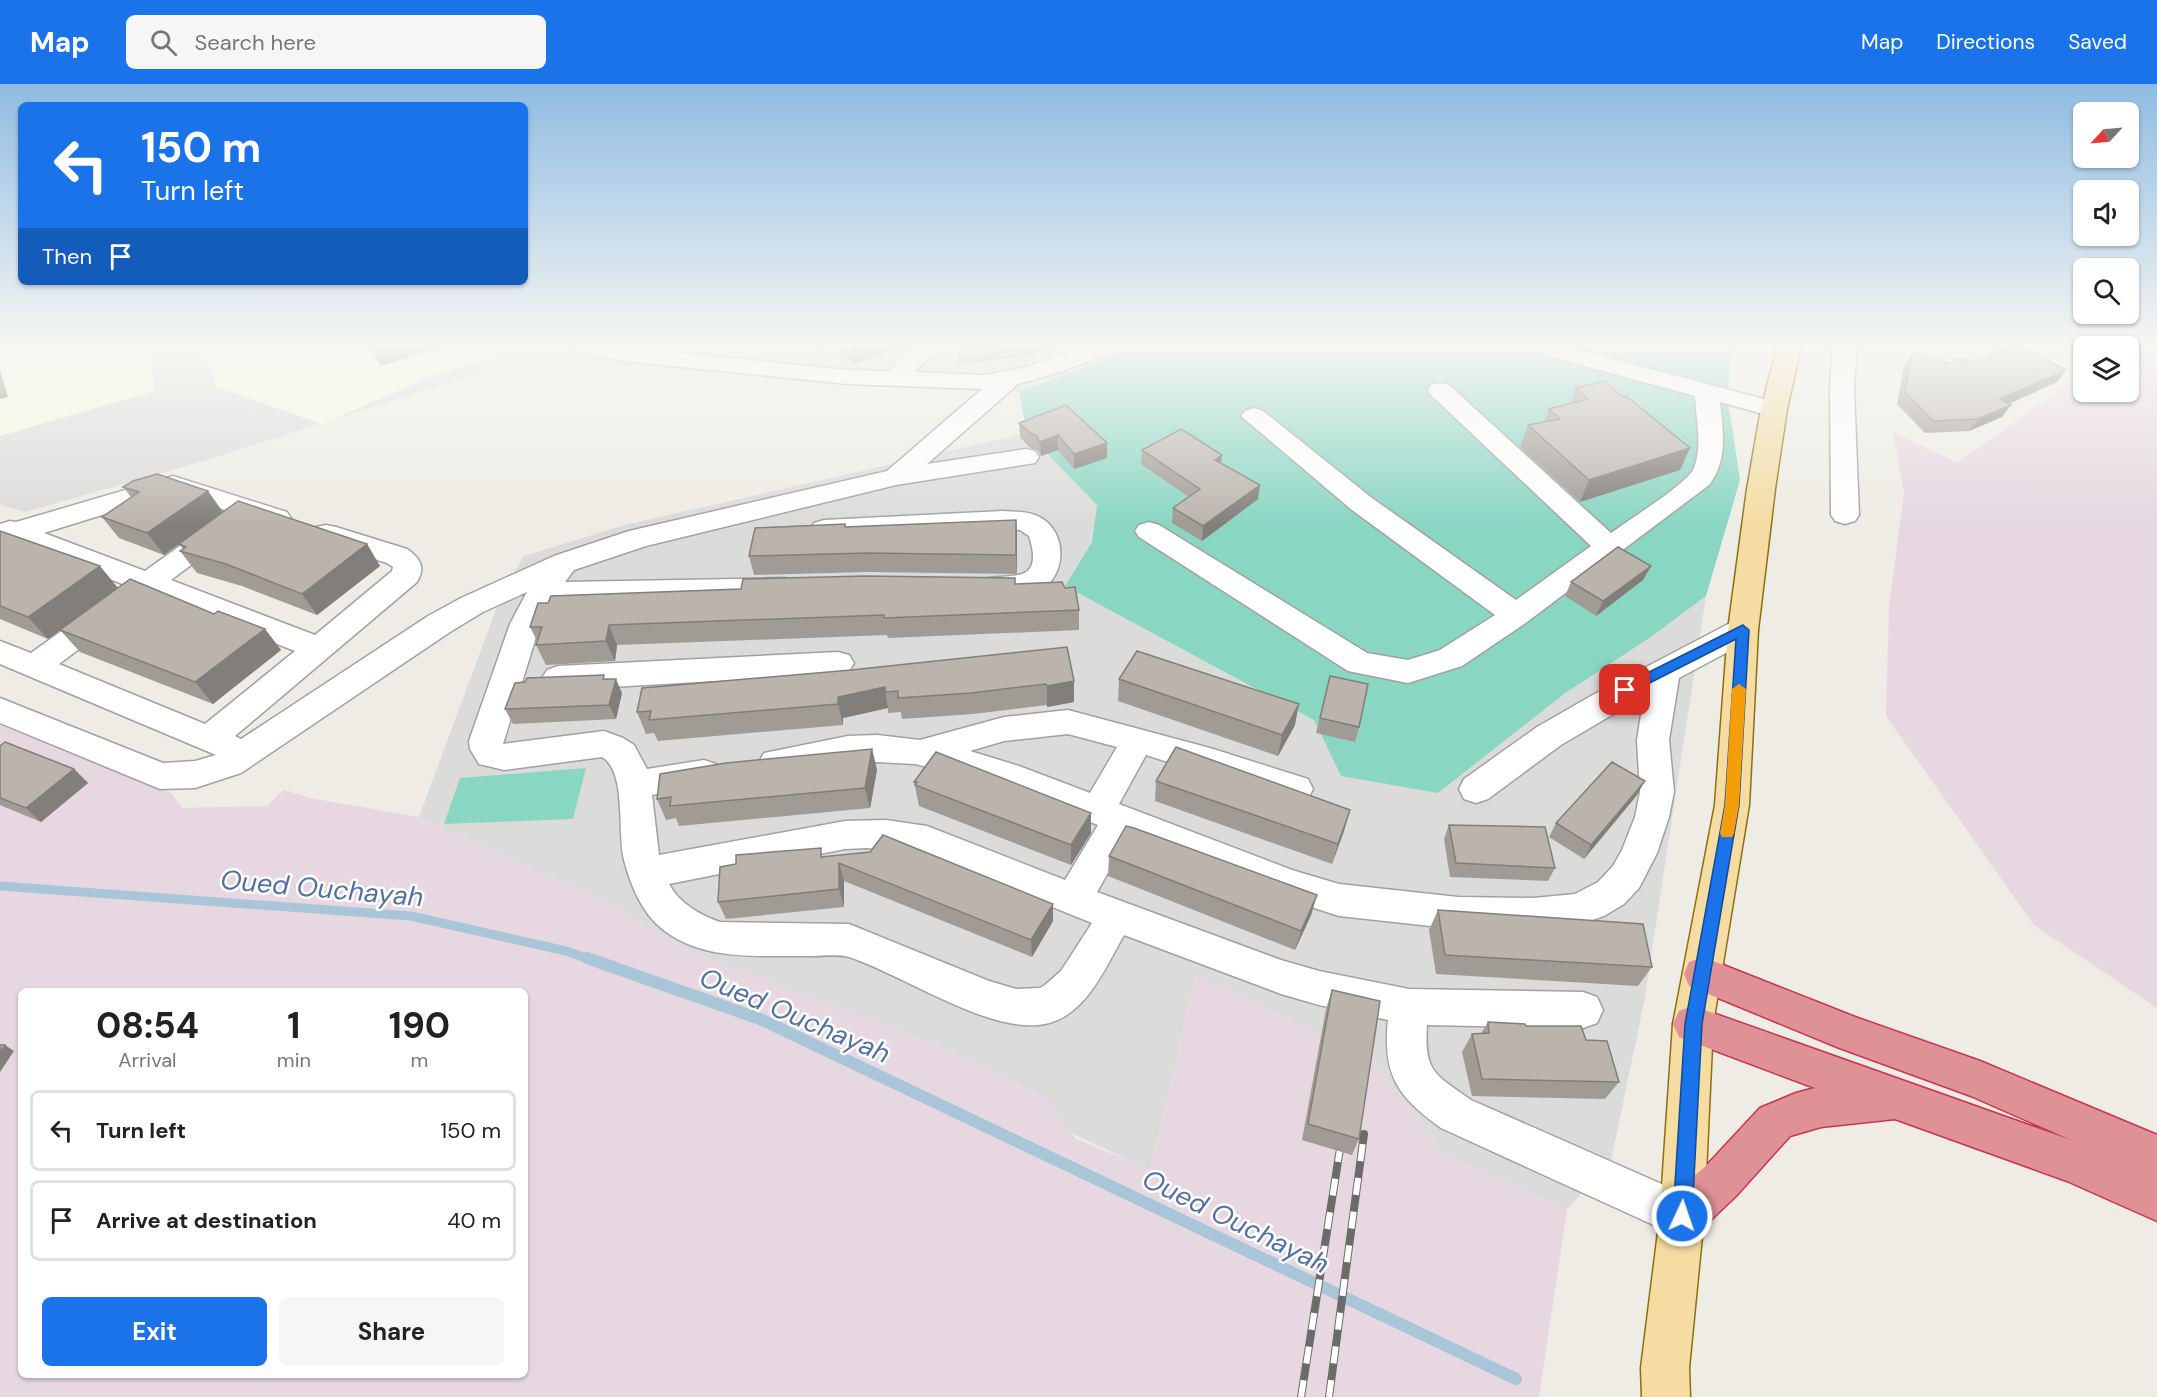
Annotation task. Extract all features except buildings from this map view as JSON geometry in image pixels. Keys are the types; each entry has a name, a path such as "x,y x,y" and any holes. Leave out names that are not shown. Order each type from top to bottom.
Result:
{"highway":[{"path":"1703,974 1851,1034 1980,1080 2157,1156"},
{"path":"1693,1024 2073,1162 2157,1199"},
{"path":"1682,1216 1721,1181 1775,1122 1796,1113 1821,1107 1895,1099"}],"main road":[{"path":"1666,1397 1665,1368 1682,1216 1693,1024 1732,805 1743,630 1775,404"}],"street":[{"path":"870,526 896,477 980,404"},
{"path":"1455,404 1609,547"},
{"path":"1149,531 1359,663 1408,672 1450,658 1516,615 1703,476 1708,465 1710,450 1708,404"},
{"path":"1756,404 1774,409"},
{"path":"1842,404 1845,516"},
{"path":"1254,416 1362,504 1516,615"},
{"path":"0,710 160,776 180,777 215,770 245,754 439,624 472,605 564,563 639,538 896,477 1026,457"},
{"path":"4,528 173,484 396,556 407,563 407,575 209,739"},
{"path":"35,666 148,581 250,509"},
{"path":"801,531 1010,520 1027,522 1040,530 1047,552 1046,561 1042,572 1034,581 1020,586 964,586"},
{"path":"4,528 319,648"},
{"path":"639,538 772,534"},
{"path":"564,563 541,593 525,624 486,741 487,749 491,755 504,758 604,744 617,747 627,757 635,784 635,823 645,873 655,899 672,916 688,927 720,938 849,940 939,980 1016,1007 1045,1006 1059,998 1075,983 1116,916"},
{"path":"541,593 816,586"},
{"path":"1476,789 1549,736 1625,690 1743,630"},
{"path":"0,652 245,754"},
{"path":"506,677 546,679 838,663"},
{"path":"635,784 856,748 922,752 997,771 1287,884 1339,900 1458,913 1534,914 1575,910 1591,905 1611,893 1626,877 1639,853 1652,817 1657,792 1653,740 1664,672"},
{"path":"922,752 1004,729 1040,723 1068,722 1138,740 1296,789"},
{"path":"1073,900 1138,740"},
{"path":"645,873 845,835 869,832 896,833 927,841 1073,900 1281,977 1319,988 1409,1007 1583,1010"},
{"path":"1409,1007 1405,1056 1410,1073 1433,1099 1456,1114 1487,1129 1682,1216"}],"shaded area":[{"path":"0,404 381,404 197,463 25,512 0,505"},
{"path":"0,404 109,404 0,436"},
{"path":"265,404 367,404 322,424"},
{"path":"2040,404 2157,404 2157,1008 2034,925 1886,716 1889,608 1904,493 1893,432 1957,463"},
{"path":"1027,433 1097,505 1092,542 1065,586 1314,720 1341,776 1564,694 1651,637 1706,596 1644,1002 1611,1161 1567,1209 1444,1154 1377,1066 1300,1024 1196,976 1150,1170 1071,1133 1040,1096 931,1043 691,952 606,902 419,817 501,596 524,556 625,525"},
{"path":"0,725 156,786 171,793 182,808 267,806 284,790 310,798 419,817 606,902 691,952 931,1043 1048,1100 1076,1139 1150,1169 1196,976 1300,1024 1377,1066 1444,1154 1567,1209 1539,1397 0,1397"}],"green space":[{"path":"1021,404 1729,404 1740,480 1706,596 1651,637 1564,694 1438,793 1341,776 1314,720 1065,586 1092,542 1097,505 1027,433"},
{"path":"586,768 573,819 444,824 460,778"}],"waterway":[{"name":"Oued Ouchayah","path":"0,886 411,916 566,951 592,960"},
{"name":"Oued Ouchayah","path":"587,958 760,1019 1516,1379"}],"railway":[{"path":"1329,1397 1364,1134"},
{"path":"1301,1397 1342,1136"}],"slow traffic":[{"path":"1727,833 1732,805 1739,689"}],"route":[{"path":"1625,690 1743,630 1732,805 1693,1024 1682,1216"}]}
